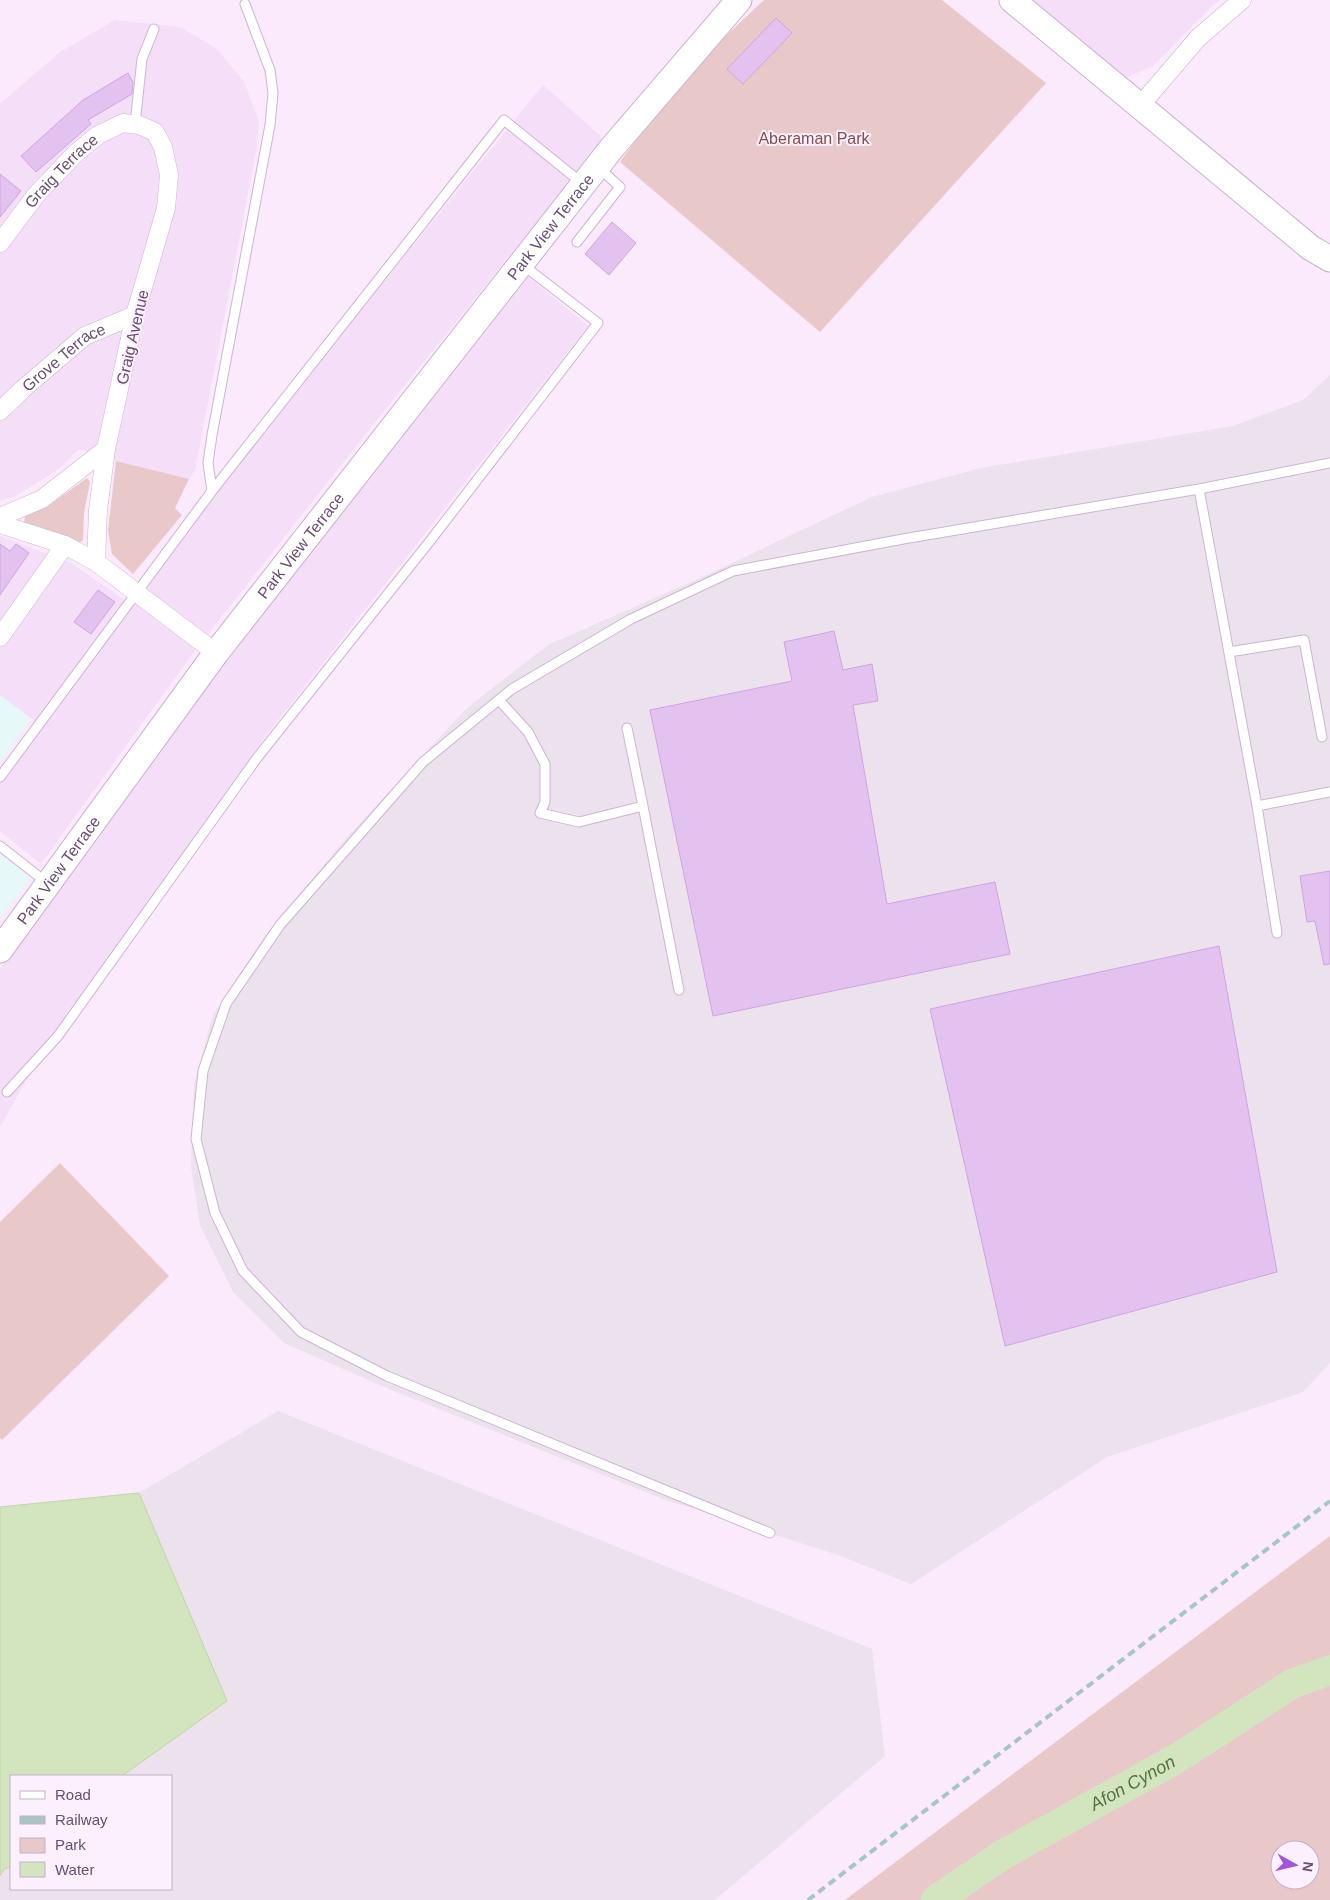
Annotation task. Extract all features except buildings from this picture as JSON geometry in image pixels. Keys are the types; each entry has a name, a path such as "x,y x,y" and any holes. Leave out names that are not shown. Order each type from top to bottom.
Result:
{"main road":[{"name":"Park View Terrace","path":"0,950 216,653 597,166 739,0"},
{"path":"1012,0 1311,248 1330,259"}],"street":[{"path":"1139,107 1198,38 1242,0"},
{"name":"Graig Terrace","path":"0,244 36,195 75,154 98,135 123,123 137,125"},
{"name":"Graig Avenue","path":"96,562 98,510 106,449 135,316 166,208 169,175 163,147 155,132 137,125"},
{"name":"Grove Terrace","path":"0,412 24,388 85,336 135,316"},
{"path":"0,517 42,499 106,449"},
{"path":"0,524 65,545 96,562 216,653"},
{"path":"0,637 65,545"}],"lane":[{"path":"212,491 208,464 212,435 270,125 273,93 270,70 245,4"},
{"path":"137,125 142,59 154,29"},
{"path":"0,776 212,491 504,120 597,166 620,187 577,242"},
{"path":"7,1092 58,1036 258,758 598,323 521,263"},
{"path":"770,1533 388,1376 301,1332 243,1272 216,1213 196,1139 203,1071 226,1004 280,925 423,762 512,689 631,619 733,571 903,538 1198,489 1330,463"},
{"path":"1198,489 1257,806 1277,933"},
{"path":"1228,652 1304,640 1322,737"},
{"path":"499,700 528,732 545,764 545,802 540,813 579,822 643,806"},
{"path":"627,728 679,990"},
{"path":"1257,806 1330,792"},
{"path":"0,846 48,884"}],"shaded area":[{"path":"1022,0 1220,0 1153,66 1123,79"},
{"path":"115,20 180,27 217,49 244,82 259,122 256,152 195,470 189,479 116,461 79,449 59,469 14,497 0,500 0,104 60,52"},
{"path":"543,85 604,139 380,416 192,654 41,864 0,831 0,781 42,726 0,695 0,536 71,563 129,603 331,347"},
{"path":"526,275 588,326 268,733 47,1043 0,1127 0,969 222,662"},
{"path":"1330,375 1330,1363 1303,1392 1107,1457 911,1584 838,1555 663,1499 389,1389 284,1343 233,1292 200,1225 191,1166 194,1084 213,1015 266,934 349,835 467,708 548,645 698,579 872,497 981,468 1233,426 1303,400"},
{"path":"0,695 31,719 0,761"},
{"path":"0,854 30,878 0,918"},
{"path":"278,1411 872,1649 885,1756 715,1900 0,1900 0,1877 4,1869 10,1867 10,1890 172,1890 172,1775 123,1775 227,1701 139,1493"}],"green space":[{"name":"Aberaman Park","path":"764,0 942,0 1046,83 820,332 620,162 650,121 716,45"},
{"path":"116,461 189,479 175,508 182,515 133,574 112,554 108,530"},
{"path":"87,478 90,482 84,513 83,540 79,543 24,523 25,516 51,504"},
{"path":"60,1163 169,1276 2,1440 0,1438 0,1222"},
{"path":"1330,1536 1330,1900 845,1900"}],"water":[{"path":"139,1493 227,1701 123,1775 10,1775 10,1867 4,1869 0,1876 0,1507"}],"waterway":[{"name":"Afon Cynon","path":"936,1900 1004,1854 1176,1759 1292,1684 1330,1670"}],"railway":[{"path":"808,1900 1330,1501"}]}
